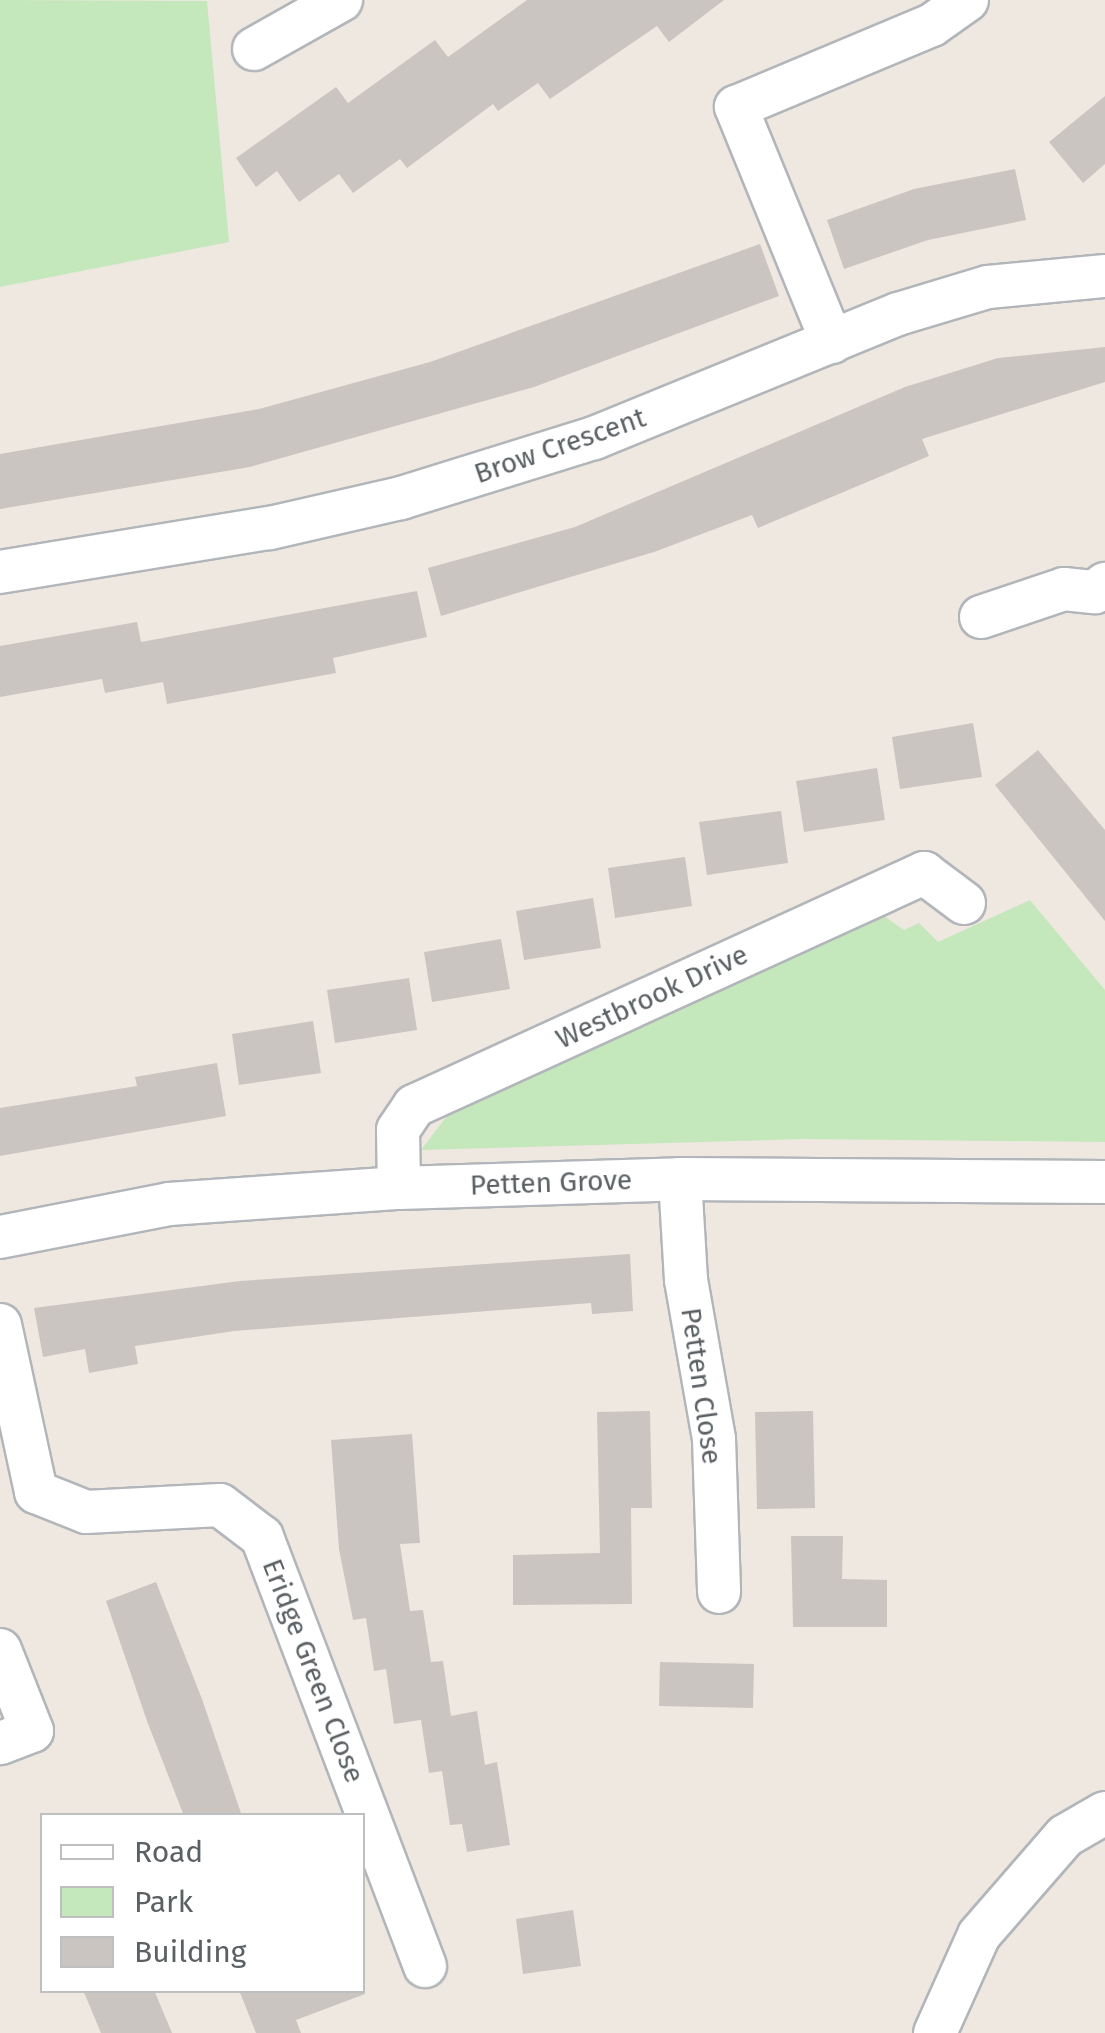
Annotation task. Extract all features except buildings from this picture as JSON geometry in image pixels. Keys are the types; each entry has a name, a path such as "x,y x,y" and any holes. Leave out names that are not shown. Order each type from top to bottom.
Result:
{"street":[{"path":"254,49 341,0"},
{"path":"832,342 736,106 932,26 967,0"},
{"name":"Brow Crescent","path":"0,572 270,528 401,498 594,438 832,342 988,287 1105,276"},
{"path":"981,617 1064,589 1095,592 1105,584"},
{"name":"Westbrook Drive","path":"399,1188 398,1130 414,1106 924,872 964,903"},
{"name":"Petten Grove","path":"0,1237 168,1204 399,1188 680,1179 1105,1182"},
{"name":"Petten Close","path":"680,1179 686,1280 714,1439 719,1592"},
{"name":"Eridge Green Close","path":"0,1325 36,1492 86,1512 220,1504 262,1538 425,1966"},
{"path":"0,1650 32,1730 0,1744"},
{"path":"935,2033 979,1935 1064,1836 1105,1813"}],"green space":[{"path":"0,0 207,1 229,242 0,287"},
{"path":"1030,900 1105,990 1105,1142 804,1139 421,1150 453,1108 878,912 904,930 919,923 938,942"}]}
